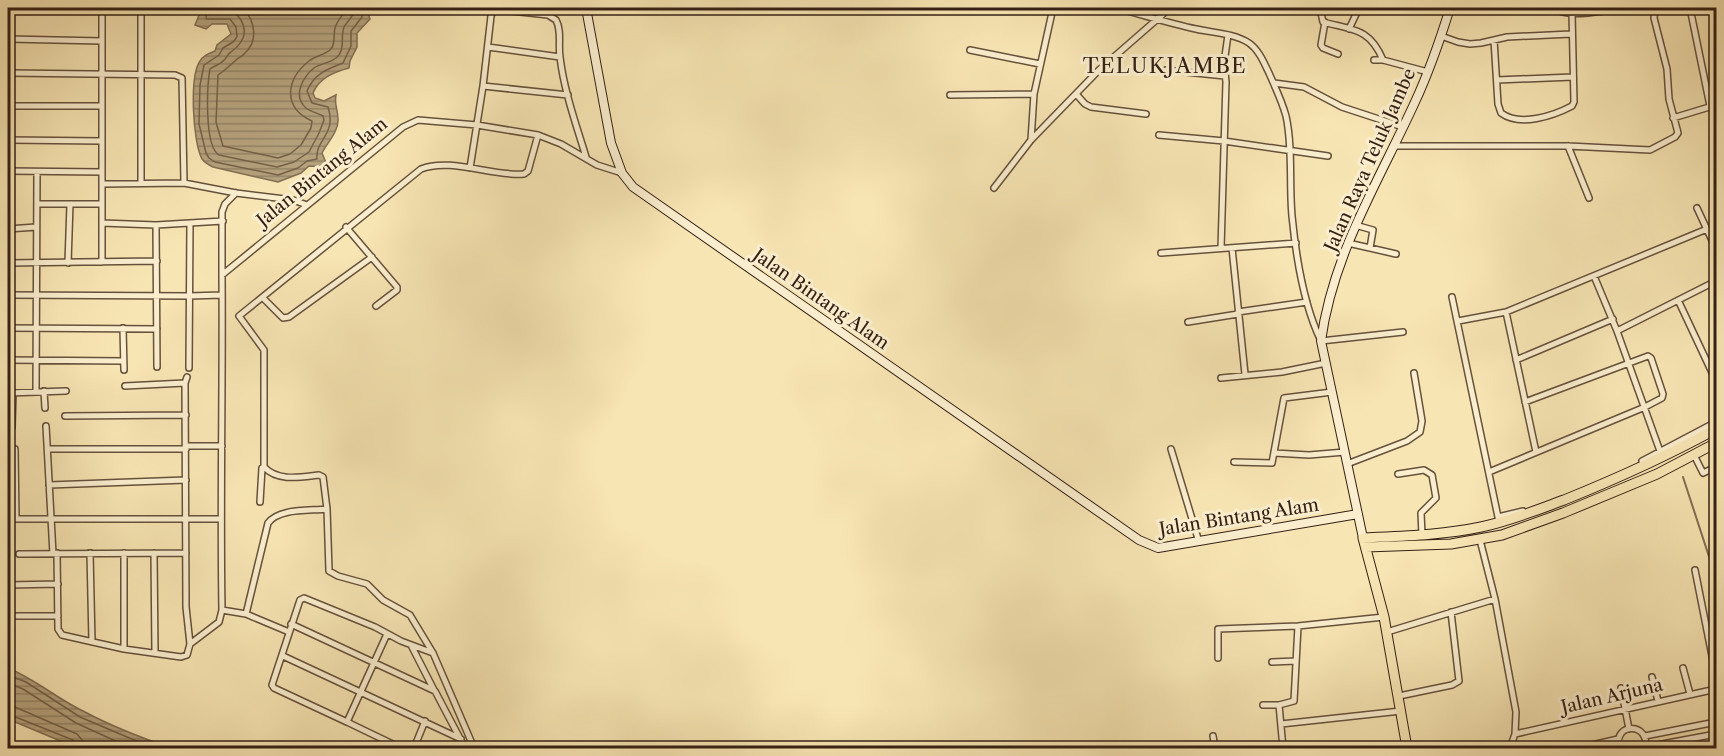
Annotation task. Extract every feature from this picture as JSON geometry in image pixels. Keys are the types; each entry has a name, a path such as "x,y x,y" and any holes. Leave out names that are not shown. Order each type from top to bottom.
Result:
{"main road":[{"path":"1365,542 1480,527 1578,494 1716,429"},
{"path":"1365,542 1425,546 1480,540 1502,535 1657,474 1716,443"},
{"path":"1365,542 1384,617 1407,748"}],"street":[{"path":"102,8 102,262"},
{"path":"141,8 141,183"},
{"path":"586,8 611,143 622,173"},
{"path":"1031,140 1034,94 1053,8"},
{"path":"1116,8 1227,35 1248,43 1257,51 1274,83 1285,112 1296,243 1307,302 1314,327 1321,341 1403,332"},
{"path":"994,188 1031,140 1098,70 1170,8"},
{"path":"1320,8 1322,20 1325,22 1349,29 1374,41 1383,60"},
{"path":"1349,29 1359,8"},
{"name":"Jalan Raya Teluk Jambe","path":"1365,542 1321,341 1326,308 1355,225 1428,72 1450,8"},
{"path":"1554,8 1558,11 1572,13 1614,8"},
{"path":"1393,146 1568,146 1650,150 1677,136 1667,69 1654,18 1655,8"},
{"path":"1673,118 1713,105 1690,8"},
{"path":"470,168 491,15 496,10 548,15 556,20 560,57 568,95 586,158"},
{"path":"1494,40 1498,104 1501,113 1510,117 1530,119 1547,117 1572,106 1574,77 1572,13"},
{"path":"1325,22 1321,45 1338,54"},
{"path":"1441,36 1470,44 1507,37 1571,34"},
{"path":"1221,248 1224,63 1227,35"},
{"path":"8,39 102,41"},
{"path":"488,47 560,57"},
{"path":"970,50 1040,64"},
{"path":"1374,60 1383,60 1428,72"},
{"path":"1166,70 1225,76"},
{"path":"8,72 175,75 183,80 184,183"},
{"path":"1497,80 1574,77"},
{"path":"1274,83 1304,87 1342,107 1403,127"},
{"path":"483,86 568,95"},
{"path":"950,95 1034,94"},
{"path":"1076,94 1091,107 1146,114"},
{"path":"8,106 102,106"},
{"name":"Jalan Bintang Alam","path":"222,275 410,122 418,120 477,125 538,135 608,170 622,173 645,197 1139,540 1156,548 1358,514"},
{"path":"260,502 262,468 264,467 263,347 239,316 346,227 421,169 428,166 470,168 525,174 528,171 538,135"},
{"path":"1159,135 1224,141 1328,156"},
{"path":"8,140 102,141"},
{"path":"1568,146 1589,198"},
{"path":"8,171 102,172"},
{"path":"36,392 37,172"},
{"path":"102,184 184,183 236,193 293,200 307,205"},
{"path":"190,644 219,622 222,610 220,519 223,372 222,212 225,204 236,193"},
{"path":"37,204 102,204"},
{"path":"68,263 70,204"},
{"path":"1696,208 1716,249"},
{"path":"102,223 156,225 223,221"},
{"path":"189,368 190,223"},
{"path":"156,225 157,367"},
{"path":"1355,225 1373,230 1370,248"},
{"path":"8,229 36,227"},
{"path":"346,227 398,288 376,306"},
{"path":"1458,321 1506,312 1707,229"},
{"path":"1161,253 1296,243"},
{"path":"1348,243 1396,254"},
{"path":"1232,248 1245,374"},
{"path":"263,298 283,318 289,316 372,257"},
{"path":"8,263 157,261"},
{"path":"1594,276 1613,319 1661,455 1716,422"},
{"path":"1617,331 1716,281"},
{"path":"8,295 222,295"},
{"path":"1452,297 1502,535"},
{"path":"1678,300 1716,381"},
{"path":"1188,322 1307,302"},
{"path":"1506,312 1536,452"},
{"path":"1516,360 1613,319"},
{"path":"8,328 157,329"},
{"path":"123,328 124,370"},
{"path":"1489,472 1645,407 1663,396 1651,358 1648,356 1525,402"},
{"path":"8,360 123,361"},
{"path":"1221,378 1282,372 1326,363"},
{"path":"1347,464 1407,441 1420,432 1422,421 1414,373"},
{"path":"46,426 50,520 58,584 58,629 62,635 124,649 181,657 186,655 190,644 186,607 186,380 125,386"},
{"path":"44,391 45,408"},
{"path":"12,427 10,393 66,391"},
{"path":"1234,462 1271,464 1284,398 1332,392"},
{"path":"65,416 186,415"},
{"path":"48,449 222,446"},
{"path":"15,448 16,519"},
{"path":"1171,449 1199,542"},
{"path":"1274,453 1309,455 1345,452"},
{"path":"1694,455 1703,473 1716,467"},
{"path":"264,467 283,477 323,477 327,509 329,571 338,576 368,584 383,600 407,612 413,618 434,653 474,748"},
{"path":"1398,474 1424,470 1431,475 1436,498 1421,513 1422,535"},
{"path":"49,484 186,480"},
{"path":"246,614 268,523 271,519 284,513 327,509"},
{"path":"8,519 220,519"},
{"path":"1480,540 1495,599 1516,712 1515,734 1510,748"},
{"path":"90,553 92,642"},
{"path":"124,553 124,649"},
{"path":"154,553 154,653"},
{"path":"19,554 186,553"},
{"path":"1695,570 1716,676"},
{"path":"8,585 58,584"},
{"path":"401,748 274,688 272,682 283,656 291,624 300,600 304,598 434,653"},
{"path":"1387,632 1495,599"},
{"path":"222,610 246,614 290,632"},
{"path":"1399,696 1452,686 1459,681 1451,612"},
{"path":"17,616 58,616"},
{"path":"1218,658 1218,629 1298,626 1384,617"},
{"path":"291,624 435,692"},
{"path":"1263,705 1279,705 1294,701 1298,626"},
{"path":"347,722 387,634"},
{"path":"411,644 465,748"},
{"path":"283,656 461,739"},
{"path":"1272,662 1296,661"},
{"path":"1683,669 1690,694"},
{"path":"1652,677 1658,701"},
{"path":"1621,688 1629,729"},
{"name":"Jalan Arjuna","path":"1515,734 1716,689"},
{"path":"1279,705 1282,748"},
{"path":"1281,724 1401,711"},
{"path":"414,748 425,721"},
{"path":"1645,736 1716,722"},
{"path":"1618,748 1618,739 1623,731 1629,729 1641,731 1645,736 1645,748 1716,734"},
{"path":"1213,736 1215,748"},
{"path":"1579,748 1618,739"}],"water":[{"path":"202,8 370,8 368,13 370,19 357,33 357,47 349,68 328,76 319,83 313,93 315,98 324,101 336,95 338,123 322,153 326,163 324,167 309,166 301,173 278,182 213,167 202,159 196,139 194,81 203,57 215,51 217,45 231,34 227,24 212,24 206,29 195,25"},
{"path":"8,668 96,717 171,748 77,748 8,719"}],"waterway":[{"path":"1683,477 1716,578"}],"district":[{"name":"TELUKJAMBE","path":"1165,65"}]}
